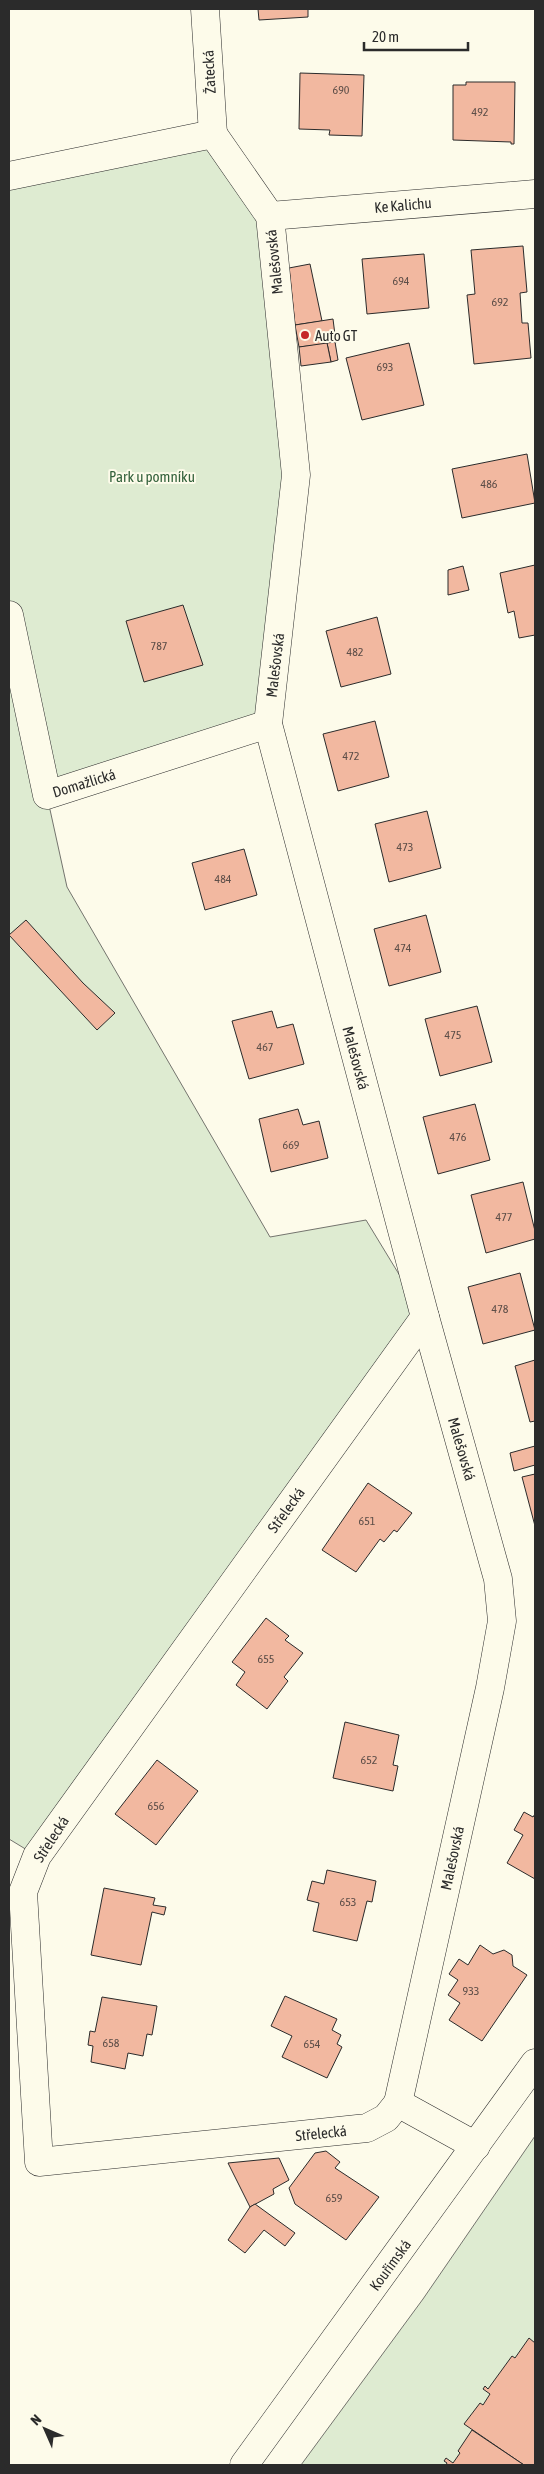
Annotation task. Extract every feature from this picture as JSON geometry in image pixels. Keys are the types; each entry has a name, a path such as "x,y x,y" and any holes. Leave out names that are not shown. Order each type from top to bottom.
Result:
{"street":[{"name":"Žatecká","path":"205,9 213,134"},
{"path":"9,176 213,134"},
{"name":"Malešovská","path":"213,134 270,216 296,475 268,724 425,1317 498,1579 502,1621 490,1688 398,2103"},
{"name":"Ke Kalichu","path":"270,216 535,194"},
{"name":"Domažlická","path":"9,615 47,795 268,724"},
{"name":"Střelecká","path":"398,2103 386,2118 367,2128 39,2162 23,1892 37,1856 425,1317"},
{"name":"Kouřimská","path":"244,2465 535,2063"},
{"path":"398,2103 476,2146"}],"green space":[{"name":"Park u pomníku","path":"213,134 270,216 296,475 268,724 47,796 67,887 270,1237 366,1220 425,1317 37,1856 9,1839 9,176"},
{"path":"535,2136 535,2465 301,2465 423,2299"}],"building":[{"path":"258,9 308,9 308,17 259,20"},
{"path":"300,73 364,75 362,136 329,135 330,130 299,129"},
{"path":"466,82 515,82 514,144 511,144 511,142 453,140 453,85 466,85"},
{"path":"523,246 527,292 520,293 522,323 528,323 531,358 474,364 467,295 475,294 471,250"},
{"path":"424,254 429,308 367,314 362,259"},
{"path":"310,264 322,321 295,325 289,268"},
{"path":"333,319 336,343 299,347 295,325"},
{"path":"335,342 338,360 331,362 327,343"},
{"path":"327,343 331,362 301,366 299,347"},
{"path":"409,343 424,405 362,420 346,358"},
{"path":"527,454 535,503 462,518 452,469"},
{"path":"535,565 535,635 519,638 514,611 508,613 500,573"},
{"path":"463,566 469,590 448,595 448,570"},
{"path":"183,605 203,665 144,682 126,621"},
{"path":"377,617 391,674 341,687 326,631"},
{"path":"375,721 389,777 338,791 323,734"},
{"path":"427,811 441,868 389,882 375,824"},
{"path":"244,849 257,895 205,910 192,863"},
{"path":"426,915 441,972 389,986 374,929"},
{"path":"26,920 83,983 115,1013 97,1030 9,935"},
{"path":"477,1006 492,1062 440,1076 425,1019"},
{"path":"272,1011 277,1028 293,1024 304,1064 249,1079 232,1021"},
{"path":"475,1104 490,1160 438,1174 423,1117"},
{"path":"298,1109 303,1125 319,1121 328,1158 271,1172 259,1119"},
{"path":"523,1182 535,1231 535,1239 486,1253 471,1195"},
{"path":"520,1273 535,1330 483,1344 468,1287"},
{"path":"535,1360 535,1421 530,1422 515,1366"},
{"path":"535,1446 535,1465 514,1471 510,1453"},
{"path":"535,1474 535,1526 522,1477"},
{"path":"368,1483 412,1513 397,1532 394,1530 384,1542 380,1539 356,1572 322,1550"},
{"path":"266,1618 289,1636 285,1640 303,1653 284,1677 288,1681 267,1709 236,1685 245,1672 232,1662"},
{"path":"345,1722 399,1735 393,1765 398,1766 393,1791 333,1778"},
{"path":"157,1760 198,1791 156,1845 115,1814"},
{"path":"524,1812 533,1817 535,1814 535,1879 507,1863 523,1835 514,1830"},
{"path":"327,1870 376,1881 372,1902 367,1901 357,1941 313,1931 319,1903 307,1900 312,1881 324,1884"},
{"path":"104,1888 155,1898 153,1905 166,1907 164,1915 152,1912 141,1965 91,1955"},
{"path":"480,1945 493,1954 504,1950 512,1955 513,1966 527,1975 482,2041 449,2020 460,2003 448,1995 458,1980 449,1974 459,1959 468,1965"},
{"path":"285,1996 337,2019 332,2030 341,2035 337,2044 342,2047 327,2078 282,2057 292,2036 271,2026"},
{"path":"102,1997 157,2006 152,2035 147,2034 143,2056 128,2053 125,2069 91,2062 93,2046 88,2045 90,2031 95,2032"},
{"path":"326,2151 340,2162 335,2168 379,2197 346,2240 295,2204 289,2188 315,2153"},
{"path":"279,2158 289,2180 273,2189 274,2194 250,2207 228,2163"},
{"path":"255,2204 295,2233 285,2246 264,2230 245,2253 228,2240 250,2207"},
{"path":"529,2338 535,2343 535,2465 524,2465 464,2424 480,2403 483,2405 490,2394 483,2389 485,2386 488,2389 512,2356 515,2358"},
{"path":"472,2430 524,2465 446,2465 447,2463 444,2461 446,2458 453,2463 460,2453 458,2451"}],"place":[{"name":"Auto GT","path":"305,335"}]}
